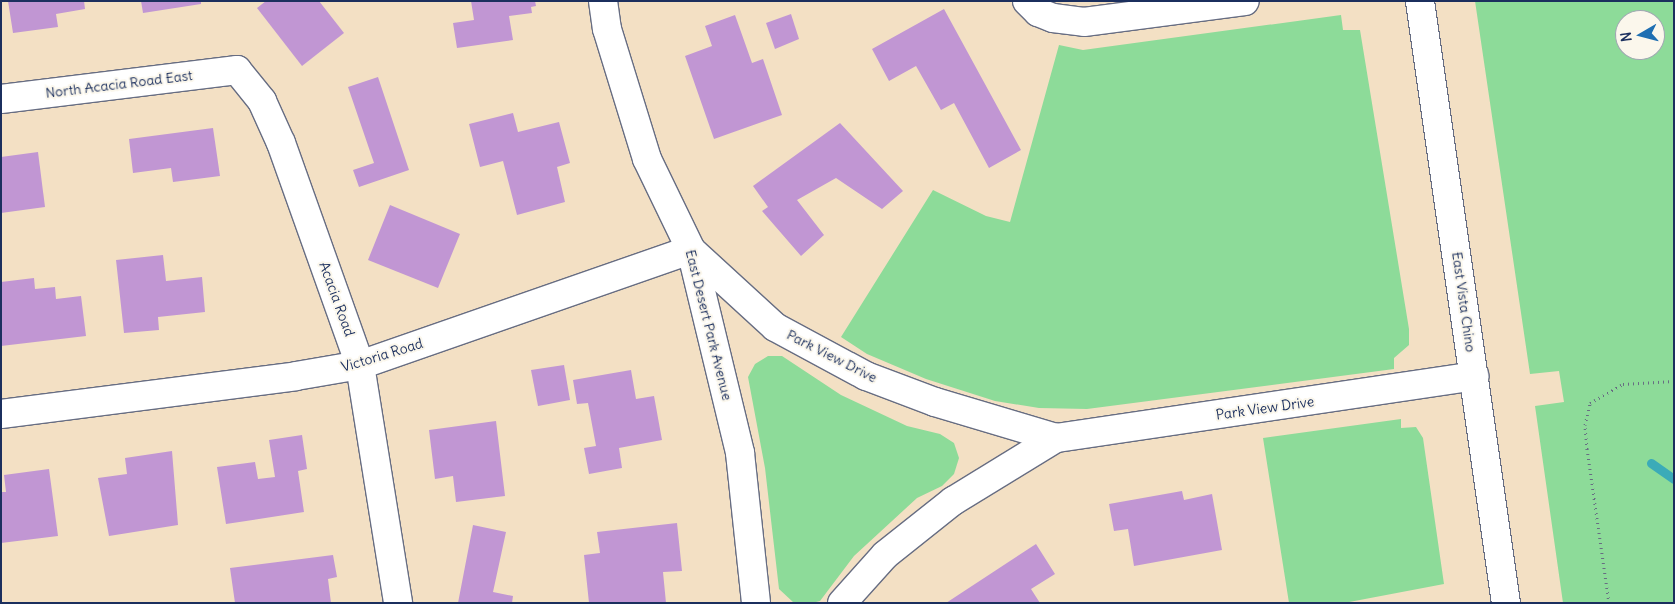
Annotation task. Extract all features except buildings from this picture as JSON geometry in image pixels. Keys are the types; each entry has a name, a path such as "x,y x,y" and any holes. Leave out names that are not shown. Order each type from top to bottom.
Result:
{"street":[{"name":"East Desert Park Avenue","path":"603,1 607,29 648,159 691,250 740,453 756,603"},
{"path":"1033,6 1067,21 1084,22 1245,1"},
{"name":"East Vista Chino","path":"1420,1 1506,603"},
{"name":"North Acacia Road East","path":"1,99 238,70"},
{"name":"Acacia Road","path":"238,70 262,101 281,143 360,365 398,603"},
{"name":"Victoria Road","path":"1,414 360,365 691,250"},
{"name":"Park View Drive","path":"691,250 775,327 866,376 935,402 1056,438"},
{"name":"Park View Drive","path":"842,603 885,555 953,501 1056,438 1474,376"}],"path":[{"path":"1609,603 1587,449 1586,424 1590,403 1623,384 1674,381"}],"green space":[{"path":"1475,1 1674,1 1674,603 1563,603 1535,406 1564,402 1559,371 1530,374"},
{"path":"1341,15 1343,30 1360,30 1409,329 1409,345 1394,358 1394,369 1087,409 1039,408 995,401 926,379 867,354 841,337 933,190 986,216 1010,222 1059,45 1083,50"},
{"path":"768,356 782,356 841,395 907,426 940,434 954,443 959,458 954,474 942,486 917,498 854,556 820,601 812,603 793,602 779,589 765,468 748,377 755,364"},
{"path":"1401,419 1401,428 1416,427 1423,438 1444,584 1344,603 1289,603 1263,438"}],"waterway":[{"path":"1651,463 1674,479"}]}
